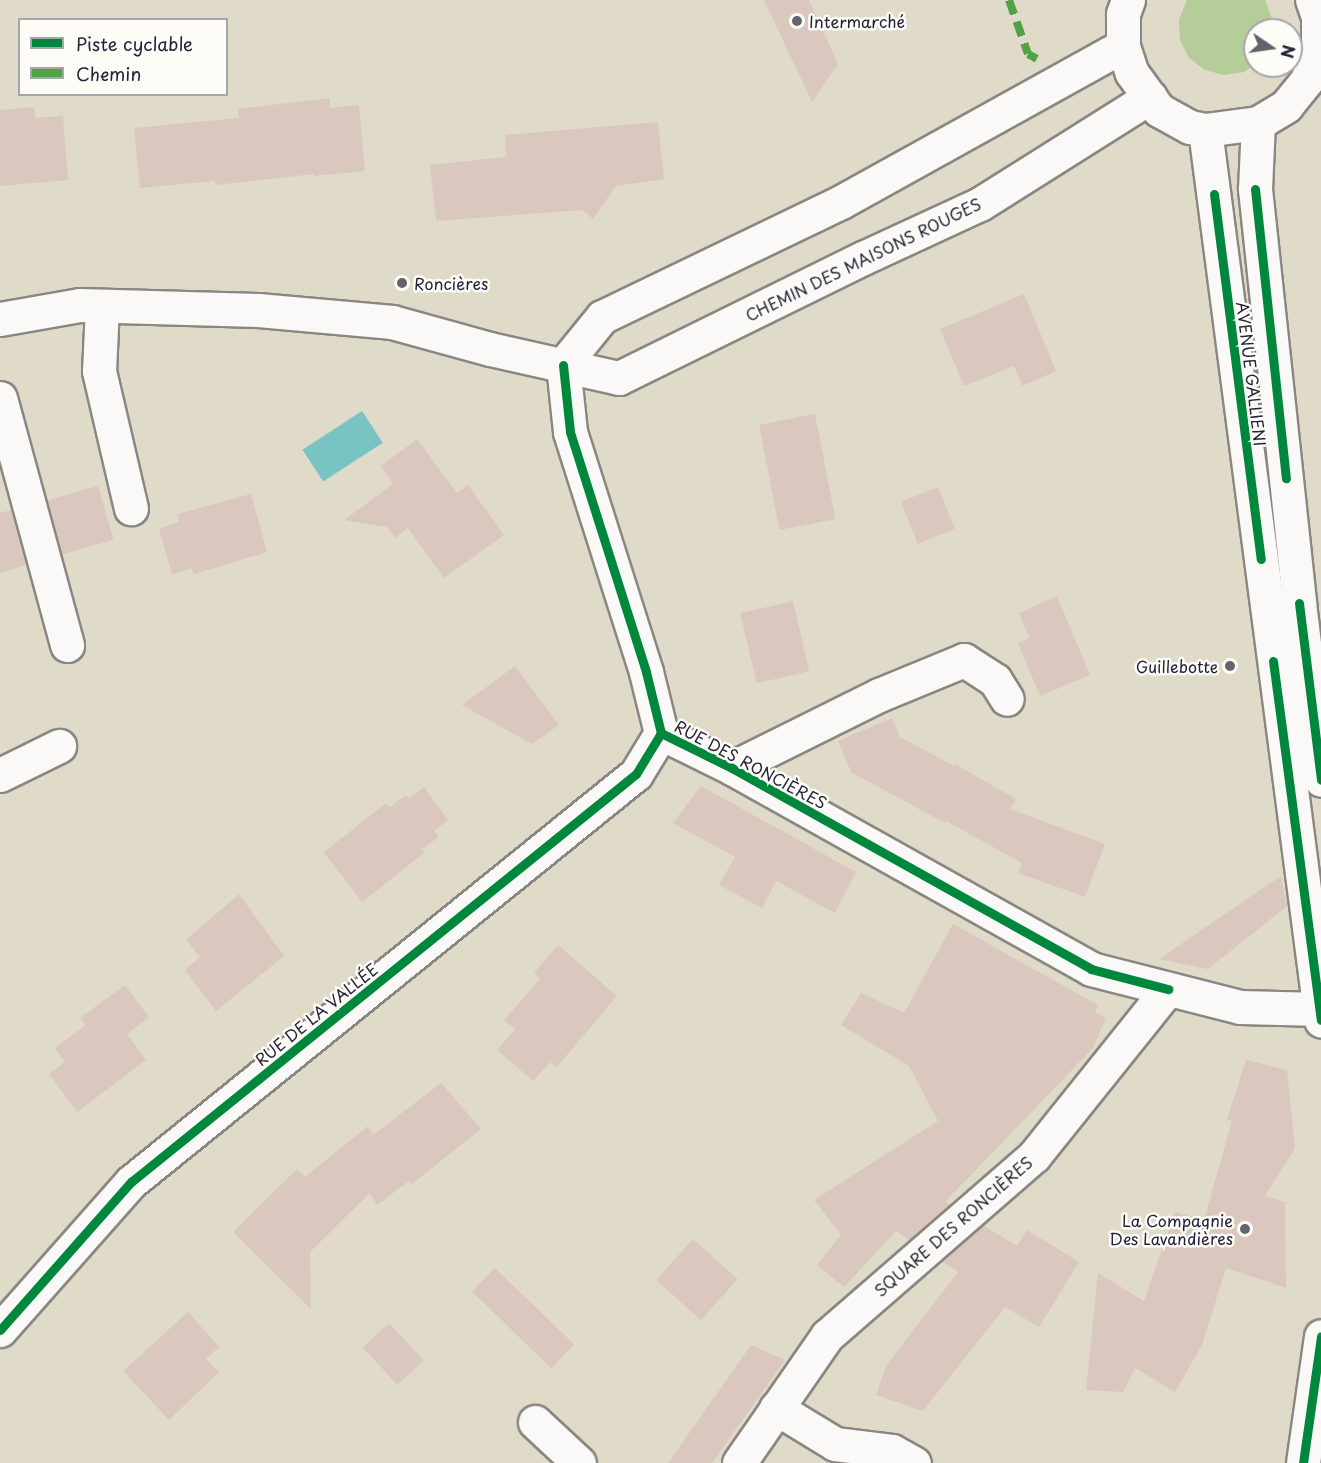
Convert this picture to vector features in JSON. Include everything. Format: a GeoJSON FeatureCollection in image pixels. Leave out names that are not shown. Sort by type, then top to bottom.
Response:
{"type":"FeatureCollection","features":[{"type":"Feature","properties":{"kind":"street"},"geometry":{"type":"LineString","coordinates":[[1128,0],[1123,14],[1123,46],[1132,74],[1159,110],[1191,127],[1205,130],[1258,123],[1286,106],[1306,80],[1317,50],[1318,17],[1312,0]]}},
{"type":"Feature","properties":{"kind":"street"},"geometry":{"type":"LineString","coordinates":[[563,365],[602,317],[822,212],[1123,46]]}},
{"type":"Feature","properties":{"kind":"street","name":"CHEMIN DES MAISONS ROUGES"},"geometry":{"type":"LineString","coordinates":[[0,319],[80,305],[258,310],[392,322],[490,349],[620,378],[862,258],[980,204],[1150,97]]}},
{"type":"Feature","properties":{"kind":"street","name":"AVENUE GALLIENI"},"geometry":{"type":"LineString","coordinates":[[1258,123],[1255,189],[1298,593],[1321,780]]}},
{"type":"Feature","properties":{"kind":"street","name":"AVENUE GALLIENI"},"geometry":{"type":"LineString","coordinates":[[1205,130],[1321,1013]]}},
{"type":"Feature","properties":{"kind":"street"},"geometry":{"type":"LineString","coordinates":[[102,306],[99,371],[131,508]]}},
{"type":"Feature","properties":{"kind":"street","name":"RUE DES RONCIÈRES"},"geometry":{"type":"LineString","coordinates":[[563,365],[570,432],[645,672],[661,733],[732,768],[1091,969],[1240,1007],[1321,1013]]}},
{"type":"Feature","properties":{"kind":"street"},"geometry":{"type":"LineString","coordinates":[[0,398],[67,645]]}},
{"type":"Feature","properties":{"kind":"street"},"geometry":{"type":"LineString","coordinates":[[732,768],[879,694],[964,660],[995,681],[1007,699]]}},
{"type":"Feature","properties":{"kind":"street","name":"RUE DE LA VALLÉE"},"geometry":{"type":"LineString","coordinates":[[0,1330],[131,1182],[636,774],[661,733]]}},
{"type":"Feature","properties":{"kind":"street"},"geometry":{"type":"LineString","coordinates":[[0,776],[59,746]]}},
{"type":"Feature","properties":{"kind":"street","name":"SQUARE DES RONCIÈRES"},"geometry":{"type":"LineString","coordinates":[[739,1463],[827,1336],[1034,1156],[1167,989]]}},
{"type":"Feature","properties":{"kind":"street"},"geometry":{"type":"LineString","coordinates":[[1303,1463],[1321,1336]]}},
{"type":"Feature","properties":{"kind":"street"},"geometry":{"type":"LineString","coordinates":[[776,1408],[835,1444],[892,1451],[914,1463]]}},
{"type":"Feature","properties":{"kind":"street"},"geometry":{"type":"LineString","coordinates":[[535,1422],[579,1463]]}},
{"type":"Feature","properties":{"kind":"green space"},"geometry":{"type":"Polygon","coordinates":[[[1187,0],[1265,0],[1272,18],[1243,18],[1243,72],[1224,75],[1205,70],[1189,58],[1180,40],[1179,20],[1187,0]]]}},
{"type":"Feature","properties":{"kind":"water"},"geometry":{"type":"Polygon","coordinates":[[[362,411],[383,443],[323,482],[302,450],[362,411]]]}},
{"type":"Feature","properties":{"kind":"building"},"geometry":{"type":"Polygon","coordinates":[[[764,0],[809,0],[838,64],[812,102],[764,0]]]}},
{"type":"Feature","properties":{"kind":"building"},"geometry":{"type":"Polygon","coordinates":[[[330,98],[330,108],[359,105],[365,171],[215,185],[215,181],[140,188],[134,128],[239,118],[238,109],[330,98]]]}},
{"type":"Feature","properties":{"kind":"building"},"geometry":{"type":"Polygon","coordinates":[[[35,107],[35,118],[63,116],[68,180],[0,186],[0,110],[35,107]]]}},
{"type":"Feature","properties":{"kind":"building"},"geometry":{"type":"Polygon","coordinates":[[[658,122],[664,179],[616,186],[593,219],[582,210],[436,221],[430,165],[506,157],[505,135],[658,122]]]}},
{"type":"Feature","properties":{"kind":"building"},"geometry":{"type":"Polygon","coordinates":[[[1024,294],[1056,371],[1022,386],[1014,366],[964,386],[940,329],[1024,294]]]}},
{"type":"Feature","properties":{"kind":"building"},"geometry":{"type":"Polygon","coordinates":[[[815,414],[835,519],[779,530],[759,425],[815,414]]]}},
{"type":"Feature","properties":{"kind":"building"},"geometry":{"type":"Polygon","coordinates":[[[417,439],[457,493],[468,485],[504,535],[444,578],[408,528],[395,538],[387,527],[344,520],[393,484],[381,466],[417,439]]]}},
{"type":"Feature","properties":{"kind":"building"},"geometry":{"type":"Polygon","coordinates":[[[98,486],[113,540],[62,554],[47,501],[98,486]]]}},
{"type":"Feature","properties":{"kind":"building"},"geometry":{"type":"Polygon","coordinates":[[[938,487],[955,529],[918,544],[901,502],[938,487]]]}},
{"type":"Feature","properties":{"kind":"building"},"geometry":{"type":"Polygon","coordinates":[[[251,494],[267,552],[194,574],[192,568],[172,574],[159,529],[179,522],[178,514],[251,494]]]}},
{"type":"Feature","properties":{"kind":"building"},"geometry":{"type":"Polygon","coordinates":[[[11,510],[26,565],[0,573],[0,513],[11,510]]]}},
{"type":"Feature","properties":{"kind":"building"},"geometry":{"type":"Polygon","coordinates":[[[1057,596],[1090,675],[1040,696],[1018,643],[1029,638],[1019,613],[1057,596]]]}},
{"type":"Feature","properties":{"kind":"building"},"geometry":{"type":"Polygon","coordinates":[[[793,601],[809,671],[757,683],[740,613],[793,601]]]}},
{"type":"Feature","properties":{"kind":"building"},"geometry":{"type":"Polygon","coordinates":[[[515,666],[559,725],[532,744],[462,705],[515,666]]]}},
{"type":"Feature","properties":{"kind":"building"},"geometry":{"type":"Polygon","coordinates":[[[892,718],[900,737],[954,766],[955,764],[1016,799],[1010,809],[1105,844],[1085,897],[1018,873],[1022,863],[851,772],[838,741],[892,718]]]}},
{"type":"Feature","properties":{"kind":"building"},"geometry":{"type":"Polygon","coordinates":[[[701,786],[856,872],[835,913],[776,881],[762,908],[719,885],[735,857],[673,823],[701,786]]]}},
{"type":"Feature","properties":{"kind":"building"},"geometry":{"type":"Polygon","coordinates":[[[424,787],[448,820],[434,831],[439,837],[422,849],[424,853],[362,902],[324,852],[386,803],[390,807],[406,795],[409,798],[424,787]]]}},
{"type":"Feature","properties":{"kind":"building"},"geometry":{"type":"Polygon","coordinates":[[[1281,876],[1287,906],[1208,969],[1159,959],[1281,876]]]}},
{"type":"Feature","properties":{"kind":"building"},"geometry":{"type":"Polygon","coordinates":[[[239,894],[284,956],[216,1011],[185,970],[200,957],[186,940],[239,894]]]}},
{"type":"Feature","properties":{"kind":"building"},"geometry":{"type":"Polygon","coordinates":[[[953,924],[1098,1005],[1095,1012],[1106,1018],[1093,1048],[945,1202],[950,1204],[909,1240],[896,1231],[844,1287],[817,1265],[841,1235],[814,1200],[938,1121],[909,1066],[841,1025],[861,993],[904,1013],[953,924]]]}},
{"type":"Feature","properties":{"kind":"building"},"geometry":{"type":"Polygon","coordinates":[[[558,945],[617,996],[556,1068],[550,1062],[533,1081],[497,1050],[515,1029],[504,1020],[540,979],[534,973],[558,945]]]}},
{"type":"Feature","properties":{"kind":"building"},"geometry":{"type":"Polygon","coordinates":[[[125,985],[149,1017],[127,1034],[146,1060],[77,1112],[49,1074],[65,1062],[55,1048],[86,1025],[80,1018],[125,985]]]}},
{"type":"Feature","properties":{"kind":"building"},"geometry":{"type":"Polygon","coordinates":[[[1246,1060],[1287,1070],[1295,1148],[1265,1196],[1285,1202],[1286,1288],[1226,1268],[1202,1345],[1175,1392],[1135,1368],[1123,1392],[1086,1390],[1098,1273],[1144,1301],[1175,1212],[1204,1220],[1232,1121],[1227,1119],[1246,1060]]]}},
{"type":"Feature","properties":{"kind":"building"},"geometry":{"type":"Polygon","coordinates":[[[441,1083],[481,1129],[412,1184],[409,1181],[377,1205],[370,1193],[310,1252],[311,1309],[233,1232],[297,1169],[305,1177],[368,1126],[373,1135],[441,1083]]]}},
{"type":"Feature","properties":{"kind":"building"},"geometry":{"type":"Polygon","coordinates":[[[983,1225],[1017,1246],[1027,1230],[1079,1262],[1039,1327],[1005,1307],[923,1411],[876,1395],[886,1366],[958,1272],[942,1261],[983,1225]]]}},
{"type":"Feature","properties":{"kind":"building"},"geometry":{"type":"Polygon","coordinates":[[[693,1239],[738,1279],[701,1320],[656,1280],[693,1239]]]}},
{"type":"Feature","properties":{"kind":"building"},"geometry":{"type":"Polygon","coordinates":[[[495,1268],[574,1344],[551,1368],[472,1292],[495,1268]]]}},
{"type":"Feature","properties":{"kind":"building"},"geometry":{"type":"Polygon","coordinates":[[[188,1312],[219,1347],[206,1359],[219,1372],[169,1420],[123,1371],[188,1312]]]}},
{"type":"Feature","properties":{"kind":"building"},"geometry":{"type":"Polygon","coordinates":[[[389,1323],[424,1360],[397,1385],[363,1348],[389,1323]]]}},
{"type":"Feature","properties":{"kind":"building"},"geometry":{"type":"Polygon","coordinates":[[[751,1345],[785,1360],[712,1463],[668,1463],[751,1345]]]}},
{"type":"Feature","properties":{"kind":"marked path"},"geometry":{"type":"LineString","coordinates":[[1009,0],[1028,54],[1037,59]]}},
{"type":"Feature","properties":{"kind":"cycle path"},"geometry":{"type":"LineString","coordinates":[[1255,189],[1286,478]]}},
{"type":"Feature","properties":{"kind":"cycle path"},"geometry":{"type":"LineString","coordinates":[[1214,194],[1261,559]]}},
{"type":"Feature","properties":{"kind":"cycle path"},"geometry":{"type":"LineString","coordinates":[[563,365],[570,432],[646,672],[661,733],[732,768],[1091,969],[1168,989]]}},
{"type":"Feature","properties":{"kind":"cycle path"},"geometry":{"type":"LineString","coordinates":[[1299,603],[1321,780]]}},
{"type":"Feature","properties":{"kind":"cycle path"},"geometry":{"type":"LineString","coordinates":[[1273,661],[1321,1020]]}},
{"type":"Feature","properties":{"kind":"cycle path"},"geometry":{"type":"LineString","coordinates":[[0,1330],[131,1182],[636,774],[661,733]]}},
{"type":"Feature","properties":{"kind":"cycle path"},"geometry":{"type":"LineString","coordinates":[[1303,1463],[1321,1336]]}},
{"type":"Feature","properties":{"kind":"place","name":"Intermarché"},"geometry":{"type":"Point","coordinates":[797,21]}},
{"type":"Feature","properties":{"kind":"place","name":"Roncières"},"geometry":{"type":"Point","coordinates":[402,283]}},
{"type":"Feature","properties":{"kind":"place","name":"Guillebotte"},"geometry":{"type":"Point","coordinates":[1230,666]}},
{"type":"Feature","properties":{"kind":"place","name":"La Compagnie Des Lavandières"},"geometry":{"type":"Point","coordinates":[1245,1229]}}]}
